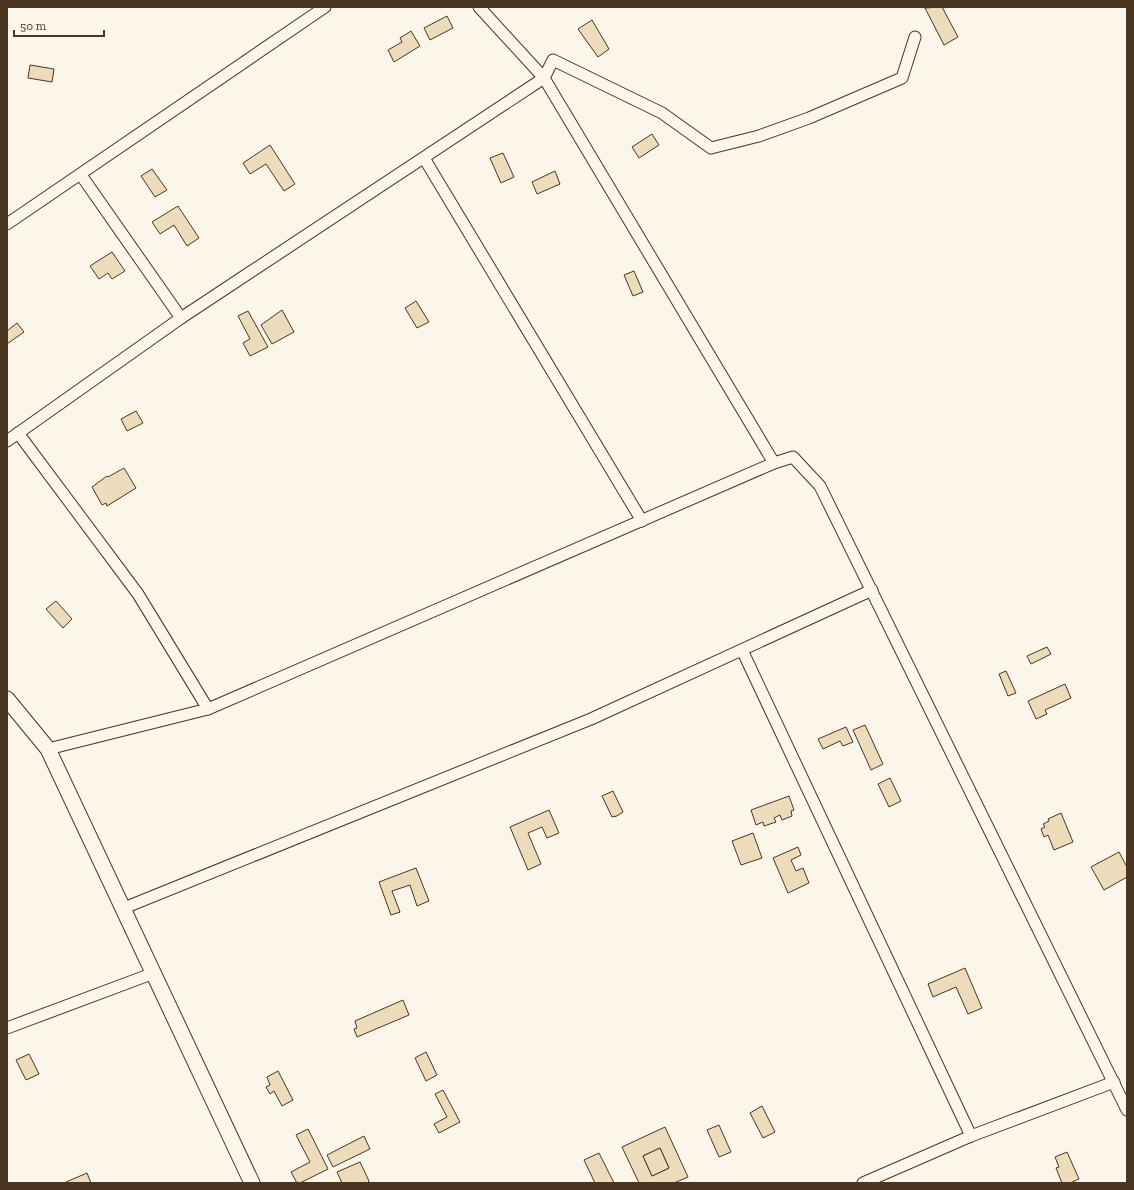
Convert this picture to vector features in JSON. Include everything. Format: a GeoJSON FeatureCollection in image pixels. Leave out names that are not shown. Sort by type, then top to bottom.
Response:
{"type":"FeatureCollection","features":[{"type":"Feature","properties":{"kind":"street"},"geometry":{"type":"LineString","coordinates":[[7,224],[81,175],[325,7]]}},
{"type":"Feature","properties":{"kind":"street"},"geometry":{"type":"LineString","coordinates":[[479,7],[544,78],[774,463]]}},
{"type":"Feature","properties":{"kind":"street"},"geometry":{"type":"LineString","coordinates":[[7,441],[181,318],[544,78],[553,60],[662,113],[711,148],[759,136],[809,118],[902,78],[915,36]]}},
{"type":"Feature","properties":{"kind":"street"},"geometry":{"type":"LineString","coordinates":[[424,158],[642,521]]}},
{"type":"Feature","properties":{"kind":"street"},"geometry":{"type":"LineString","coordinates":[[81,175],[181,318]]}},
{"type":"Feature","properties":{"kind":"street"},"geometry":{"type":"LineString","coordinates":[[18,433],[138,594],[208,709]]}},
{"type":"Feature","properties":{"kind":"street"},"geometry":{"type":"LineString","coordinates":[[48,749],[208,709],[774,463],[793,458],[820,486],[1127,1110]]}},
{"type":"Feature","properties":{"kind":"street"},"geometry":{"type":"LineString","coordinates":[[124,908],[591,719],[872,590]]}},
{"type":"Feature","properties":{"kind":"street"},"geometry":{"type":"LineString","coordinates":[[742,650],[971,1136]]}},
{"type":"Feature","properties":{"kind":"street"},"geometry":{"type":"LineString","coordinates":[[7,699],[48,749],[252,1183]]}},
{"type":"Feature","properties":{"kind":"street"},"geometry":{"type":"LineString","coordinates":[[7,1028],[154,973]]}},
{"type":"Feature","properties":{"kind":"street"},"geometry":{"type":"LineString","coordinates":[[863,1183],[971,1136],[1114,1082]]}},
{"type":"Feature","properties":{"kind":"building"},"geometry":{"type":"Polygon","coordinates":[[[942,7],[958,37],[944,45],[925,8],[942,7]]]}},
{"type":"Feature","properties":{"kind":"building"},"geometry":{"type":"Polygon","coordinates":[[[447,16],[453,28],[430,40],[424,28],[447,16]]]}},
{"type":"Feature","properties":{"kind":"building"},"geometry":{"type":"Polygon","coordinates":[[[592,20],[609,49],[598,57],[578,29],[592,20]]]}},
{"type":"Feature","properties":{"kind":"building"},"geometry":{"type":"Polygon","coordinates":[[[411,31],[420,46],[394,62],[388,50],[402,42],[400,38],[411,31]]]}},
{"type":"Feature","properties":{"kind":"building"},"geometry":{"type":"Polygon","coordinates":[[[30,65],[54,69],[52,82],[28,78],[30,65]]]}},
{"type":"Feature","properties":{"kind":"building"},"geometry":{"type":"Polygon","coordinates":[[[652,134],[659,145],[639,158],[632,147],[652,134]]]}},
{"type":"Feature","properties":{"kind":"building"},"geometry":{"type":"Polygon","coordinates":[[[270,145],[295,184],[284,191],[266,164],[250,174],[243,163],[270,145]]]}},
{"type":"Feature","properties":{"kind":"building"},"geometry":{"type":"Polygon","coordinates":[[[503,153],[514,177],[501,183],[490,158],[503,153]]]}},
{"type":"Feature","properties":{"kind":"building"},"geometry":{"type":"Polygon","coordinates":[[[152,169],[167,190],[155,197],[141,176],[152,169]]]}},
{"type":"Feature","properties":{"kind":"building"},"geometry":{"type":"Polygon","coordinates":[[[555,171],[560,184],[537,194],[532,182],[555,171]]]}},
{"type":"Feature","properties":{"kind":"building"},"geometry":{"type":"Polygon","coordinates":[[[178,206],[199,238],[187,246],[174,225],[160,234],[152,222],[178,206]]]}},
{"type":"Feature","properties":{"kind":"building"},"geometry":{"type":"Polygon","coordinates":[[[112,252],[125,271],[112,279],[108,273],[99,279],[90,266],[112,252]]]}},
{"type":"Feature","properties":{"kind":"building"},"geometry":{"type":"Polygon","coordinates":[[[634,271],[643,292],[633,296],[624,275],[634,271]]]}},
{"type":"Feature","properties":{"kind":"building"},"geometry":{"type":"Polygon","coordinates":[[[416,301],[429,322],[417,328],[405,308],[416,301]]]}},
{"type":"Feature","properties":{"kind":"building"},"geometry":{"type":"Polygon","coordinates":[[[282,310],[294,332],[272,344],[261,325],[282,310]]]}},
{"type":"Feature","properties":{"kind":"building"},"geometry":{"type":"Polygon","coordinates":[[[248,311],[268,347],[250,356],[243,343],[250,339],[238,316],[248,311]]]}},
{"type":"Feature","properties":{"kind":"building"},"geometry":{"type":"Polygon","coordinates":[[[17,323],[24,332],[7,344],[7,331],[17,323]]]}},
{"type":"Feature","properties":{"kind":"building"},"geometry":{"type":"Polygon","coordinates":[[[136,411],[143,423],[127,431],[121,419],[136,411]]]}},
{"type":"Feature","properties":{"kind":"building"},"geometry":{"type":"Polygon","coordinates":[[[124,468],[136,488],[107,506],[106,503],[102,505],[92,487],[107,476],[108,477],[124,468]]]}},
{"type":"Feature","properties":{"kind":"building"},"geometry":{"type":"Polygon","coordinates":[[[56,601],[72,619],[63,628],[46,609],[56,601]]]}},
{"type":"Feature","properties":{"kind":"building"},"geometry":{"type":"Polygon","coordinates":[[[1047,647],[1051,654],[1031,664],[1027,656],[1047,647]]]}},
{"type":"Feature","properties":{"kind":"building"},"geometry":{"type":"Polygon","coordinates":[[[1006,671],[1016,693],[1008,696],[999,674],[1006,671]]]}},
{"type":"Feature","properties":{"kind":"building"},"geometry":{"type":"Polygon","coordinates":[[[1065,684],[1071,698],[1045,710],[1047,714],[1036,719],[1028,701],[1065,684]]]}},
{"type":"Feature","properties":{"kind":"building"},"geometry":{"type":"Polygon","coordinates":[[[865,725],[883,764],[871,770],[853,730],[865,725]]]}},
{"type":"Feature","properties":{"kind":"building"},"geometry":{"type":"Polygon","coordinates":[[[846,727],[853,742],[843,746],[840,741],[823,749],[818,739],[846,727]]]}},
{"type":"Feature","properties":{"kind":"building"},"geometry":{"type":"Polygon","coordinates":[[[890,778],[901,801],[889,807],[878,784],[890,778]]]}},
{"type":"Feature","properties":{"kind":"building"},"geometry":{"type":"Polygon","coordinates":[[[613,791],[623,812],[615,817],[612,817],[602,796],[613,791]]]}},
{"type":"Feature","properties":{"kind":"building"},"geometry":{"type":"Polygon","coordinates":[[[789,796],[794,810],[791,811],[792,816],[782,820],[780,815],[774,818],[776,822],[764,826],[763,822],[756,825],[751,810],[789,796]]]}},
{"type":"Feature","properties":{"kind":"building"},"geometry":{"type":"Polygon","coordinates":[[[549,810],[559,833],[547,838],[542,827],[528,833],[541,864],[528,870],[510,827],[549,810]]]}},
{"type":"Feature","properties":{"kind":"building"},"geometry":{"type":"Polygon","coordinates":[[[1061,813],[1073,842],[1054,850],[1048,835],[1044,837],[1041,829],[1045,827],[1043,824],[1049,821],[1048,819],[1061,813]]]}},
{"type":"Feature","properties":{"kind":"building"},"geometry":{"type":"Polygon","coordinates":[[[753,833],[762,858],[741,865],[732,841],[753,833]]]}},
{"type":"Feature","properties":{"kind":"building"},"geometry":{"type":"Polygon","coordinates":[[[798,847],[801,855],[791,860],[796,871],[803,868],[809,883],[788,893],[773,858],[798,847]]]}},
{"type":"Feature","properties":{"kind":"building"},"geometry":{"type":"Polygon","coordinates":[[[1119,852],[1127,867],[1127,877],[1104,890],[1091,867],[1119,852]]]}},
{"type":"Feature","properties":{"kind":"building"},"geometry":{"type":"Polygon","coordinates":[[[416,868],[429,901],[417,906],[410,885],[392,891],[400,912],[391,915],[379,882],[416,868]]]}},
{"type":"Feature","properties":{"kind":"building"},"geometry":{"type":"Polygon","coordinates":[[[965,968],[982,1008],[968,1014],[956,987],[933,997],[928,984],[965,968]]]}},
{"type":"Feature","properties":{"kind":"building"},"geometry":{"type":"Polygon","coordinates":[[[403,1000],[409,1015],[357,1037],[354,1029],[357,1028],[355,1021],[403,1000]]]}},
{"type":"Feature","properties":{"kind":"building"},"geometry":{"type":"Polygon","coordinates":[[[426,1052],[437,1075],[426,1081],[415,1058],[426,1052]]]}},
{"type":"Feature","properties":{"kind":"building"},"geometry":{"type":"Polygon","coordinates":[[[29,1054],[39,1074],[26,1080],[16,1060],[29,1054]]]}},
{"type":"Feature","properties":{"kind":"building"},"geometry":{"type":"Polygon","coordinates":[[[278,1071],[293,1100],[282,1106],[274,1091],[270,1094],[266,1087],[270,1085],[267,1077],[278,1071]]]}},
{"type":"Feature","properties":{"kind":"building"},"geometry":{"type":"Polygon","coordinates":[[[443,1090],[460,1122],[439,1133],[434,1124],[447,1117],[435,1094],[443,1090]]]}},
{"type":"Feature","properties":{"kind":"building"},"geometry":{"type":"Polygon","coordinates":[[[762,1106],[775,1132],[763,1138],[750,1113],[762,1106]]]}},
{"type":"Feature","properties":{"kind":"building"},"geometry":{"type":"Polygon","coordinates":[[[719,1125],[731,1152],[719,1157],[707,1130],[719,1125]]]}},
{"type":"Feature","properties":{"kind":"building"},"geometry":{"type":"Polygon","coordinates":[[[665,1127],[688,1177],[674,1183],[639,1183],[622,1147],[665,1127]],[[660,1148],[643,1156],[652,1176],[669,1168],[660,1148]]]}},
{"type":"Feature","properties":{"kind":"building"},"geometry":{"type":"Polygon","coordinates":[[[308,1129],[328,1169],[300,1183],[297,1183],[291,1172],[310,1162],[296,1135],[308,1129]]]}},
{"type":"Feature","properties":{"kind":"building"},"geometry":{"type":"Polygon","coordinates":[[[364,1136],[370,1149],[333,1167],[327,1155],[364,1136]]]}},
{"type":"Feature","properties":{"kind":"building"},"geometry":{"type":"Polygon","coordinates":[[[660,1148],[669,1168],[652,1176],[643,1156],[660,1148]]]}},
{"type":"Feature","properties":{"kind":"building"},"geometry":{"type":"Polygon","coordinates":[[[1067,1152],[1079,1179],[1070,1183],[1062,1183],[1056,1168],[1059,1167],[1055,1157],[1067,1152]]]}},
{"type":"Feature","properties":{"kind":"building"},"geometry":{"type":"Polygon","coordinates":[[[599,1153],[614,1183],[595,1183],[584,1160],[599,1153]]]}},
{"type":"Feature","properties":{"kind":"building"},"geometry":{"type":"Polygon","coordinates":[[[360,1162],[369,1181],[367,1183],[342,1183],[337,1172],[360,1162]]]}},
{"type":"Feature","properties":{"kind":"building"},"geometry":{"type":"Polygon","coordinates":[[[87,1173],[91,1183],[66,1183],[66,1182],[87,1173]]]}}]}
